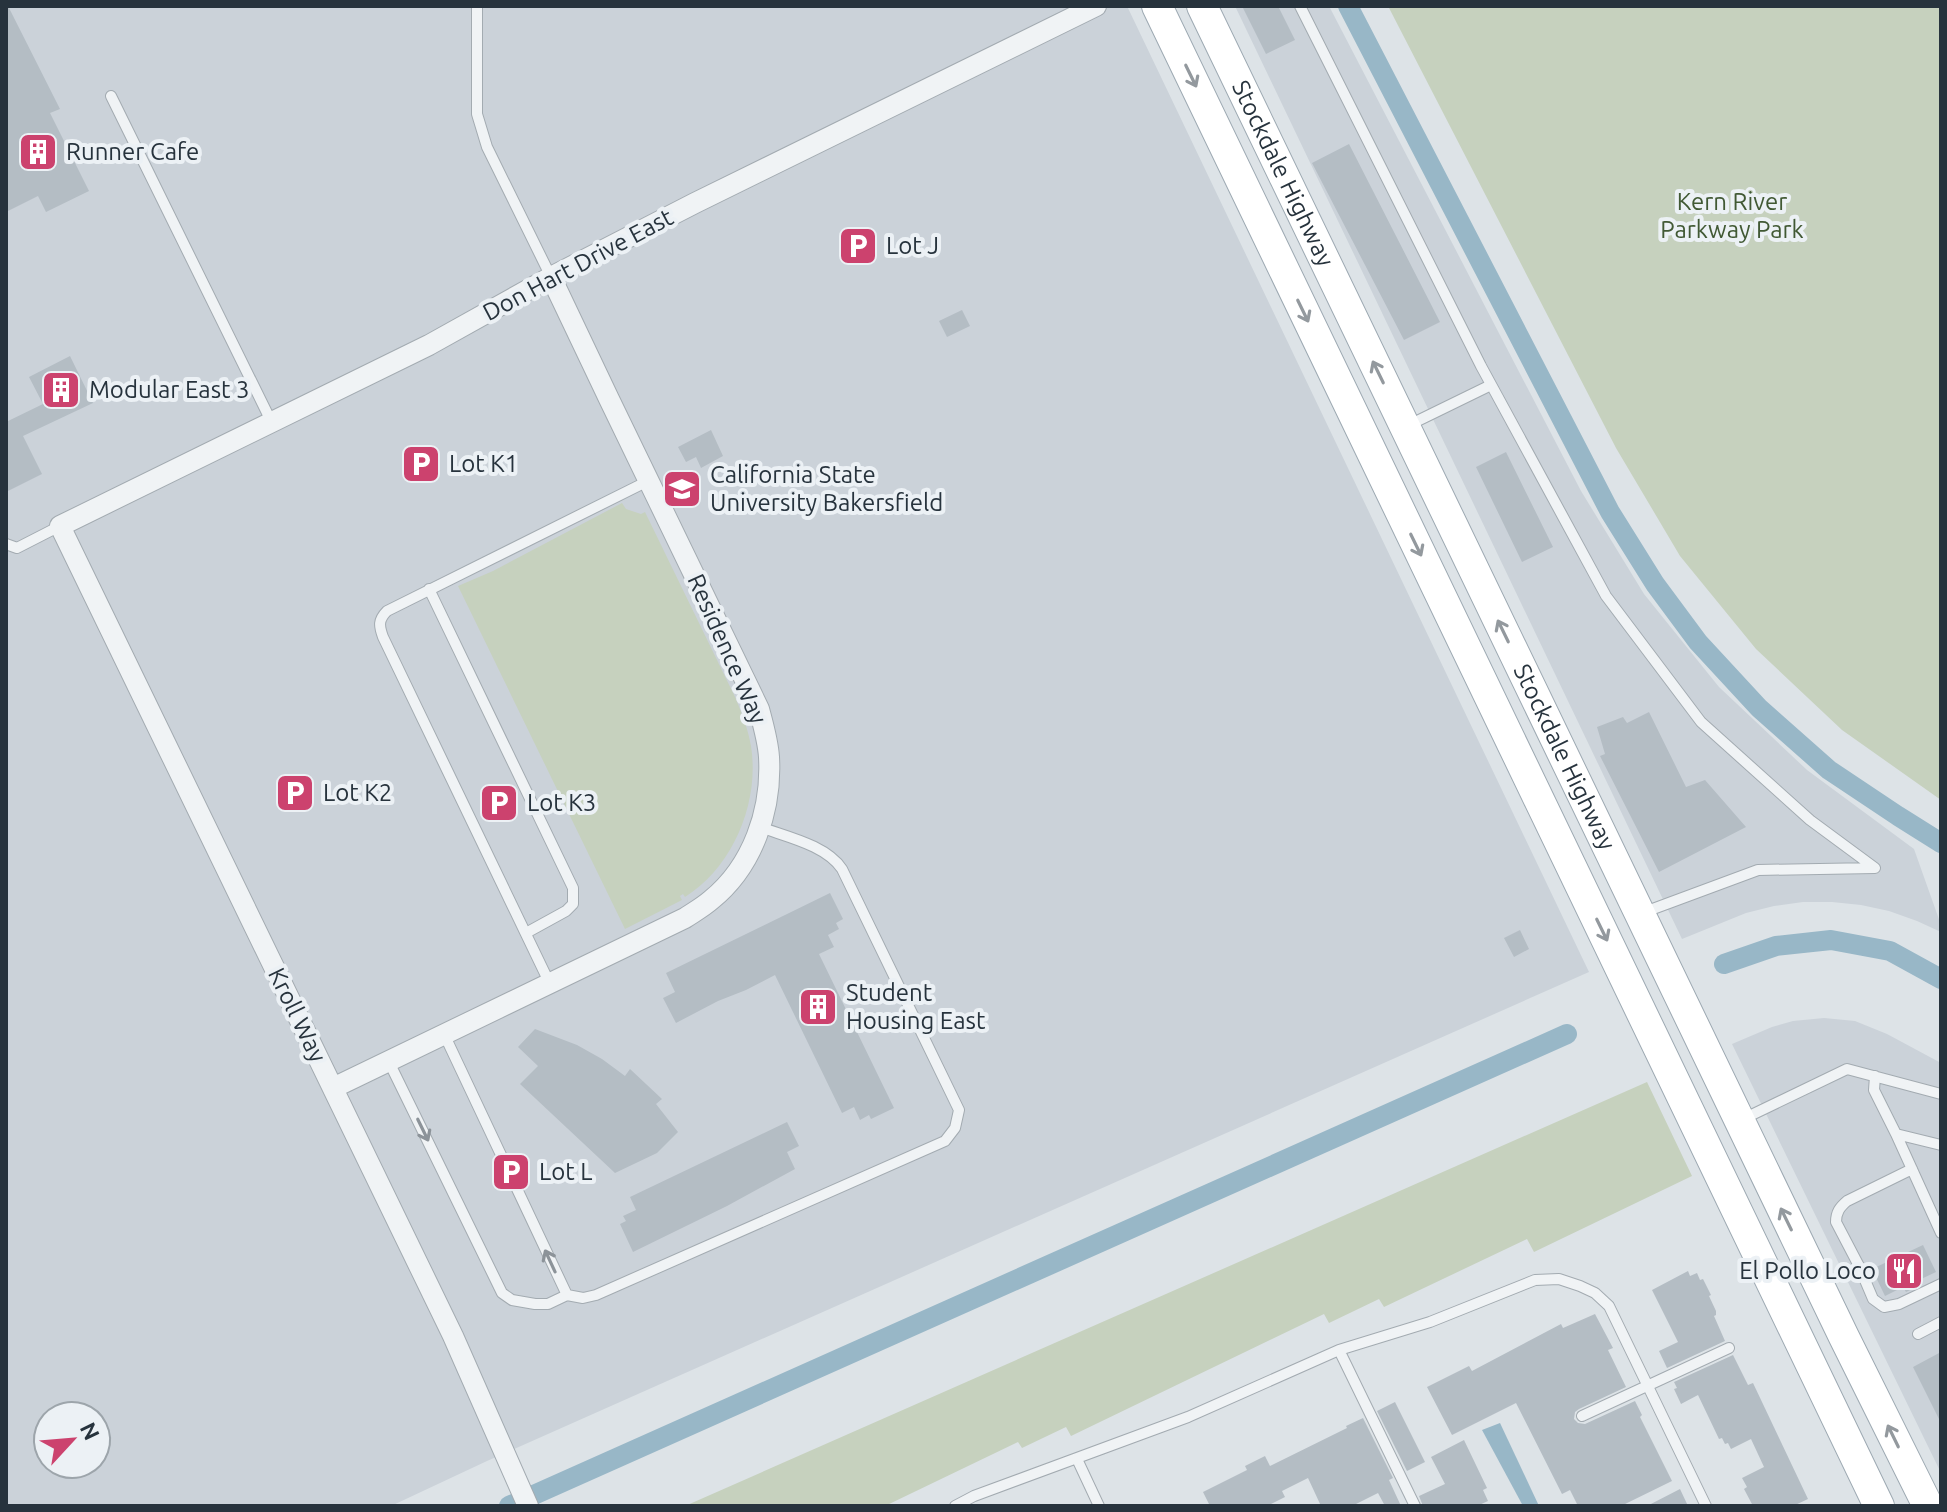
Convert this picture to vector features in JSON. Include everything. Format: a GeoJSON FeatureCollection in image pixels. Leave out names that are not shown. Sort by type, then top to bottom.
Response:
{"type":"FeatureCollection","features":[{"type":"Feature","properties":{"kind":"main road","name":"Stockdale Highway"},"geometry":{"type":"LineString","coordinates":[[1157,6],[1879,1506]]}},
{"type":"Feature","properties":{"kind":"main road","name":"Stockdale Highway"},"geometry":{"type":"LineString","coordinates":[[1202,6],[1928,1506]]}},
{"type":"Feature","properties":{"kind":"main road"},"geometry":{"type":"LineString","coordinates":[[1508,736],[1534,756],[1549,776],[1610,899],[1622,912],[1640,914]]}},
{"type":"Feature","properties":{"kind":"street","name":"Don Hart Drive East"},"geometry":{"type":"LineString","coordinates":[[60,526],[429,345],[551,277],[695,203],[1096,6]]}},
{"type":"Feature","properties":{"kind":"street","name":"Residence Way"},"geometry":{"type":"LineString","coordinates":[[333,1088],[685,918],[712,899],[748,856],[760,827],[768,788],[769,756],[759,709],[551,277]]}},
{"type":"Feature","properties":{"kind":"street","name":"Kroll Way"},"geometry":{"type":"LineString","coordinates":[[60,526],[453,1336],[528,1506]]}},
{"type":"Feature","properties":{"kind":"lane"},"geometry":{"type":"LineString","coordinates":[[477,6],[477,114],[487,147],[551,277]]}},
{"type":"Feature","properties":{"kind":"lane"},"geometry":{"type":"LineString","coordinates":[[1300,6],[1491,385],[1606,596],[1701,722],[1810,820],[1875,868],[1758,870],[1640,914]]}},
{"type":"Feature","properties":{"kind":"lane"},"geometry":{"type":"LineString","coordinates":[[111,96],[272,423]]}},
{"type":"Feature","properties":{"kind":"lane"},"geometry":{"type":"LineString","coordinates":[[1405,427],[1491,385]]}},
{"type":"Feature","properties":{"kind":"lane"},"geometry":{"type":"LineString","coordinates":[[550,984],[379,625],[387,611],[648,481]]}},
{"type":"Feature","properties":{"kind":"lane"},"geometry":{"type":"LineString","coordinates":[[6,544],[17,548],[60,526]]}},
{"type":"Feature","properties":{"kind":"lane"},"geometry":{"type":"LineString","coordinates":[[429,589],[573,888],[573,904],[566,911],[526,933]]}},
{"type":"Feature","properties":{"kind":"lane"},"geometry":{"type":"LineString","coordinates":[[388,1060],[502,1293],[512,1300],[535,1304],[548,1304],[567,1295],[583,1298],[596,1295],[945,1141],[955,1128],[959,1110],[842,869],[824,851],[760,827]]}},
{"type":"Feature","properties":{"kind":"lane"},"geometry":{"type":"LineString","coordinates":[[444,1034],[567,1295]]}},
{"type":"Feature","properties":{"kind":"lane"},"geometry":{"type":"LineString","coordinates":[[1739,1121],[1847,1069],[1941,1094]]}},
{"type":"Feature","properties":{"kind":"lane"},"geometry":{"type":"LineString","coordinates":[[1875,1076],[1874,1090],[1941,1233]]}},
{"type":"Feature","properties":{"kind":"lane"},"geometry":{"type":"LineString","coordinates":[[1896,1134],[1941,1145]]}},
{"type":"Feature","properties":{"kind":"lane"},"geometry":{"type":"LineString","coordinates":[[1912,1169],[1847,1201],[1840,1207],[1836,1222],[1873,1299],[1884,1307],[1899,1304],[1941,1284]]}},
{"type":"Feature","properties":{"kind":"lane"},"geometry":{"type":"LineString","coordinates":[[955,1506],[974,1496],[1188,1417],[1339,1350],[1430,1322],[1535,1280],[1559,1279],[1595,1293],[1609,1306],[1706,1506]]}},
{"type":"Feature","properties":{"kind":"lane"},"geometry":{"type":"LineString","coordinates":[[1918,1334],[1941,1322]]}},
{"type":"Feature","properties":{"kind":"lane"},"geometry":{"type":"LineString","coordinates":[[1582,1416],[1729,1348]]}},
{"type":"Feature","properties":{"kind":"lane"},"geometry":{"type":"LineString","coordinates":[[1339,1350],[1415,1506]]}},
{"type":"Feature","properties":{"kind":"lane"},"geometry":{"type":"LineString","coordinates":[[1077,1459],[1099,1506]]}},
{"type":"Feature","properties":{"kind":"shaded area","name":"California State University Bakersfield"},"geometry":{"type":"Polygon","coordinates":[[[6,6],[1127,6],[1589,972],[391,1506],[6,1506],[6,6]]]}},
{"type":"Feature","properties":{"kind":"shaded area"},"geometry":{"type":"Polygon","coordinates":[[[1235,6],[1329,6],[1581,491],[1644,594],[1719,687],[1807,770],[1914,849],[1941,932],[1889,911],[1861,905],[1803,902],[1746,913],[1682,939],[1235,6]]]}},
{"type":"Feature","properties":{"kind":"shaded area"},"geometry":{"type":"Polygon","coordinates":[[[1824,1018],[1855,1021],[1941,1063],[1941,1473],[1732,1044],[1793,1021],[1824,1018]]]}},
{"type":"Feature","properties":{"kind":"green space","name":"Kern River Parkway Park"},"geometry":{"type":"Polygon","coordinates":[[[1388,6],[1941,6],[1941,800],[1842,730],[1756,649],[1680,556],[1616,448],[1388,6]]]}},
{"type":"Feature","properties":{"kind":"green space"},"geometry":{"type":"Polygon","coordinates":[[[622,503],[626,509],[641,514],[645,512],[736,699],[750,740],[753,767],[747,810],[729,851],[717,869],[685,897],[683,894],[680,896],[682,900],[625,929],[458,586],[493,571],[622,503]]]}},
{"type":"Feature","properties":{"kind":"green space"},"geometry":{"type":"Polygon","coordinates":[[[1647,1082],[1692,1176],[1534,1252],[1527,1239],[1384,1307],[1379,1299],[1329,1323],[1324,1314],[1071,1436],[1066,1427],[1022,1448],[1018,1442],[885,1506],[685,1506],[1647,1082]]]}},
{"type":"Feature","properties":{"kind":"water"},"geometry":{"type":"Polygon","coordinates":[[[1500,1423],[1539,1506],[1523,1506],[1482,1430],[1500,1423]]]}},
{"type":"Feature","properties":{"kind":"building","name":"Runner Cafe"},"geometry":{"type":"Polygon","coordinates":[[[6,6],[60,109],[50,113],[89,191],[46,212],[38,196],[6,212],[6,6]]]}},
{"type":"Feature","properties":{"kind":"building"},"geometry":{"type":"Polygon","coordinates":[[[1242,6],[1278,6],[1295,40],[1266,54],[1242,6]]]}},
{"type":"Feature","properties":{"kind":"building"},"geometry":{"type":"Polygon","coordinates":[[[1349,144],[1440,322],[1404,340],[1312,163],[1349,144]]]}},
{"type":"Feature","properties":{"kind":"building"},"geometry":{"type":"Polygon","coordinates":[[[962,310],[970,326],[947,337],[939,321],[962,310]]]}},
{"type":"Feature","properties":{"kind":"building"},"geometry":{"type":"Polygon","coordinates":[[[70,356],[93,403],[23,436],[42,474],[6,492],[6,422],[43,404],[29,377],[70,356]]]}},
{"type":"Feature","properties":{"kind":"building"},"geometry":{"type":"Polygon","coordinates":[[[711,430],[723,456],[701,468],[696,457],[686,462],[678,447],[711,430]]]}},
{"type":"Feature","properties":{"kind":"building"},"geometry":{"type":"Polygon","coordinates":[[[1506,452],[1553,547],[1522,562],[1476,467],[1506,452]]]}},
{"type":"Feature","properties":{"kind":"building"},"geometry":{"type":"Polygon","coordinates":[[[1649,712],[1686,787],[1705,780],[1746,827],[1659,872],[1600,756],[1605,754],[1597,727],[1623,717],[1627,723],[1649,712]]]}},
{"type":"Feature","properties":{"kind":"building","name":"Student Housing East"},"geometry":{"type":"Polygon","coordinates":[[[830,893],[843,919],[836,923],[839,929],[828,935],[834,947],[819,954],[894,1108],[871,1119],[869,1115],[860,1120],[854,1107],[842,1113],[775,975],[676,1023],[663,998],[675,992],[666,973],[830,893]]]}},
{"type":"Feature","properties":{"kind":"building"},"geometry":{"type":"Polygon","coordinates":[[[1520,930],[1529,949],[1514,957],[1504,938],[1520,930]]]}},
{"type":"Feature","properties":{"kind":"building"},"geometry":{"type":"Polygon","coordinates":[[[535,1029],[577,1045],[625,1076],[630,1069],[662,1099],[656,1104],[678,1132],[657,1153],[615,1173],[520,1084],[538,1066],[518,1047],[535,1029]]]}},
{"type":"Feature","properties":{"kind":"building"},"geometry":{"type":"Polygon","coordinates":[[[787,1122],[799,1146],[787,1152],[795,1169],[633,1252],[620,1224],[626,1221],[623,1216],[636,1210],[630,1197],[787,1122]]]}},
{"type":"Feature","properties":{"kind":"building","name":"El Pollo Loco"},"geometry":{"type":"Polygon","coordinates":[[[1923,1245],[1936,1272],[1919,1280],[1921,1285],[1906,1292],[1903,1287],[1885,1296],[1872,1269],[1923,1245]]]}},
{"type":"Feature","properties":{"kind":"building"},"geometry":{"type":"Polygon","coordinates":[[[1688,1271],[1690,1276],[1697,1273],[1700,1280],[1703,1279],[1725,1341],[1667,1368],[1659,1351],[1678,1342],[1652,1290],[1688,1271]]]}},
{"type":"Feature","properties":{"kind":"building"},"geometry":{"type":"Polygon","coordinates":[[[1595,1314],[1613,1348],[1608,1350],[1626,1387],[1579,1409],[1574,1419],[1585,1424],[1635,1401],[1672,1481],[1621,1506],[1578,1506],[1570,1490],[1562,1494],[1516,1403],[1452,1435],[1427,1387],[1469,1366],[1472,1371],[1561,1324],[1563,1328],[1595,1314]]]}},
{"type":"Feature","properties":{"kind":"building"},"geometry":{"type":"Polygon","coordinates":[[[1941,1352],[1941,1423],[1913,1367],[1941,1352]]]}},
{"type":"Feature","properties":{"kind":"building"},"geometry":{"type":"Polygon","coordinates":[[[1733,1355],[1748,1385],[1753,1383],[1808,1499],[1793,1506],[1753,1506],[1742,1478],[1764,1467],[1751,1439],[1731,1449],[1722,1438],[1719,1439],[1698,1395],[1681,1404],[1674,1389],[1677,1388],[1674,1382],[1733,1355]]]}},
{"type":"Feature","properties":{"kind":"building"},"geometry":{"type":"Polygon","coordinates":[[[1395,1402],[1425,1462],[1407,1471],[1377,1411],[1395,1402]]]}},
{"type":"Feature","properties":{"kind":"building"},"geometry":{"type":"Polygon","coordinates":[[[1363,1418],[1393,1478],[1389,1480],[1401,1506],[1385,1506],[1378,1493],[1352,1506],[1321,1506],[1308,1478],[1282,1491],[1285,1497],[1267,1506],[1210,1506],[1203,1492],[1247,1470],[1245,1466],[1265,1456],[1270,1466],[1363,1418]]]}},
{"type":"Feature","properties":{"kind":"building"},"geometry":{"type":"Polygon","coordinates":[[[1464,1440],[1487,1488],[1483,1490],[1488,1501],[1477,1506],[1423,1506],[1419,1496],[1445,1484],[1431,1457],[1464,1440]]]}},
{"type":"Feature","properties":{"kind":"building"},"geometry":{"type":"Polygon","coordinates":[[[1680,1489],[1688,1506],[1647,1506],[1680,1489]]]}},
{"type":"Feature","properties":{"kind":"waterway"},"geometry":{"type":"LineString","coordinates":[[1348,6],[1610,512],[1655,584],[1698,642],[1759,708],[1829,770],[1941,843]]}},
{"type":"Feature","properties":{"kind":"waterway"},"geometry":{"type":"LineString","coordinates":[[1724,964],[1776,946],[1831,940],[1890,951],[1941,979]]}},
{"type":"Feature","properties":{"kind":"waterway"},"geometry":{"type":"LineString","coordinates":[[509,1506],[1567,1034]]}},
{"type":"Feature","properties":{"kind":"place","name":"Runner Cafe"},"geometry":{"type":"Point","coordinates":[38,152]}},
{"type":"Feature","properties":{"kind":"place","name":"Lot J"},"geometry":{"type":"Point","coordinates":[858,246]}},
{"type":"Feature","properties":{"kind":"place","name":"Modular East 3"},"geometry":{"type":"Point","coordinates":[61,390]}},
{"type":"Feature","properties":{"kind":"place","name":"Lot K1"},"geometry":{"type":"Point","coordinates":[421,464]}},
{"type":"Feature","properties":{"kind":"place","name":"California State University Bakersfield"},"geometry":{"type":"Point","coordinates":[682,489]}},
{"type":"Feature","properties":{"kind":"place","name":"Lot K2"},"geometry":{"type":"Point","coordinates":[295,793]}},
{"type":"Feature","properties":{"kind":"place","name":"Lot K3"},"geometry":{"type":"Point","coordinates":[499,803]}},
{"type":"Feature","properties":{"kind":"place","name":"Student Housing East"},"geometry":{"type":"Point","coordinates":[818,1007]}},
{"type":"Feature","properties":{"kind":"place","name":"Lot L"},"geometry":{"type":"Point","coordinates":[511,1172]}},
{"type":"Feature","properties":{"kind":"place","name":"El Pollo Loco"},"geometry":{"type":"Point","coordinates":[1904,1271]}}]}
